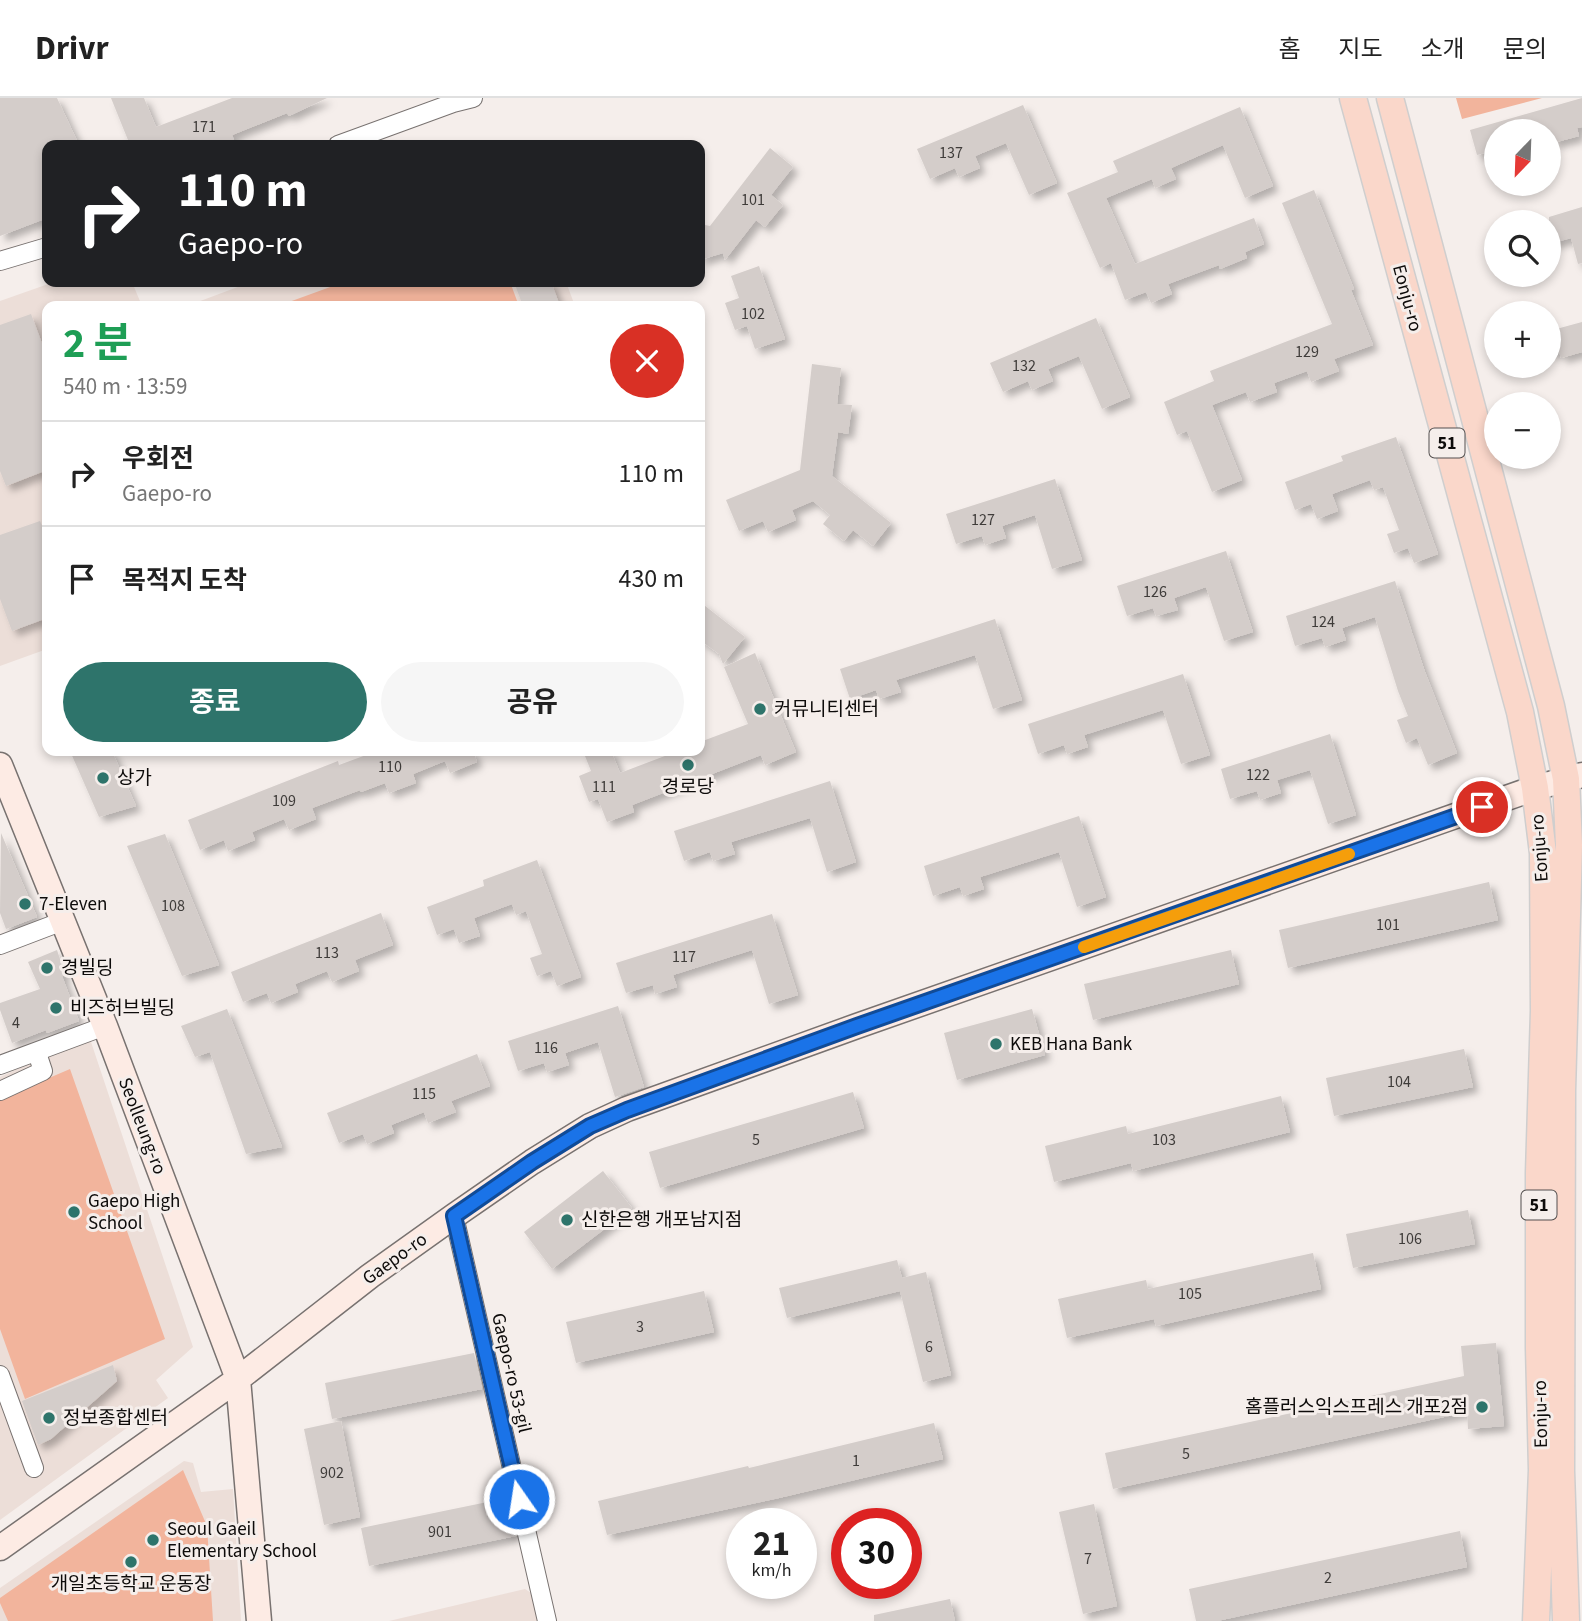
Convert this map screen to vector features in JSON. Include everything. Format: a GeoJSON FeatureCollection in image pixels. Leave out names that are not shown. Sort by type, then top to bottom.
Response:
{"type":"FeatureCollection","features":[{"type":"Feature","properties":{"kind":"main road","name":"Eonju-ro"},"geometry":{"type":"LineString","coordinates":[[1353,98],[1520,712],[1535,788],[1543,853],[1544,998],[1539,1173],[1542,1470],[1536,1621]]}},
{"type":"Feature","properties":{"kind":"main road","name":"Eonju-ro"},"geometry":{"type":"LineString","coordinates":[[1390,98],[1551,706],[1574,777],[1569,845],[1562,1091],[1561,1471],[1566,1621]]}},
{"type":"Feature","properties":{"kind":"street"},"geometry":{"type":"LineString","coordinates":[[352,140],[473,98]]}},
{"type":"Feature","properties":{"kind":"street"},"geometry":{"type":"LineString","coordinates":[[0,261],[42,248]]}},
{"type":"Feature","properties":{"kind":"street","name":"Seolleung-ro"},"geometry":{"type":"LineString","coordinates":[[0,765],[105,1026],[238,1379],[259,1621]]}},
{"type":"Feature","properties":{"kind":"street","name":"Gaepo-ro"},"geometry":{"type":"LineString","coordinates":[[0,1548],[238,1379],[370,1276],[532,1162],[590,1126],[857,1026],[1535,788],[1574,777]]}},
{"type":"Feature","properties":{"kind":"street"},"geometry":{"type":"LineString","coordinates":[[0,945],[63,920]]}},
{"type":"Feature","properties":{"kind":"street"},"geometry":{"type":"LineString","coordinates":[[0,1065],[105,1026]]}},
{"type":"Feature","properties":{"kind":"street"},"geometry":{"type":"LineString","coordinates":[[0,1091],[43,1071],[39,1059]]}},
{"type":"Feature","properties":{"kind":"street","name":"Gaepo-ro 53-gil"},"geometry":{"type":"LineString","coordinates":[[454,1216],[547,1621]]}},
{"type":"Feature","properties":{"kind":"street"},"geometry":{"type":"LineString","coordinates":[[0,1375],[34,1468]]}},
{"type":"Feature","properties":{"kind":"shaded area"},"geometry":{"type":"Polygon","coordinates":[[[1456,98],[1542,98],[1462,119],[1456,98]]]}},
{"type":"Feature","properties":{"kind":"shaded area"},"geometry":{"type":"Polygon","coordinates":[[[42,286],[134,287],[140,301],[42,301],[42,651],[0,666],[0,301],[42,286]]]}},
{"type":"Feature","properties":{"kind":"shaded area"},"geometry":{"type":"Polygon","coordinates":[[[238,287],[568,287],[573,301],[200,301],[238,287]]]}},
{"type":"Feature","properties":{"kind":"shaded area"},"geometry":{"type":"Polygon","coordinates":[[[330,287],[512,287],[517,301],[292,301],[330,287]]]}},
{"type":"Feature","properties":{"kind":"shaded area","name":"Gaepo High School"},"geometry":{"type":"Polygon","coordinates":[[[89,1036],[193,1347],[156,1380],[168,1398],[0,1520],[0,1077],[89,1036]]]}},
{"type":"Feature","properties":{"kind":"shaded area"},"geometry":{"type":"Polygon","coordinates":[[[70,1069],[165,1339],[25,1399],[0,1329],[0,1099],[70,1069]]]}},
{"type":"Feature","properties":{"kind":"shaded area","name":"개일초등학교 운동장"},"geometry":{"type":"Polygon","coordinates":[[[184,1461],[193,1463],[201,1492],[233,1489],[241,1621],[0,1621],[0,1588],[184,1461]]]}},
{"type":"Feature","properties":{"kind":"shaded area","name":"개일초등학교 운동장"},"geometry":{"type":"Polygon","coordinates":[[[183,1470],[207,1526],[213,1621],[8,1621],[0,1598],[183,1470]]]}},
{"type":"Feature","properties":{"kind":"shaded area"},"geometry":{"type":"Polygon","coordinates":[[[525,1589],[536,1596],[541,1621],[389,1621],[525,1589]]]}},
{"type":"Feature","properties":{"kind":"building"},"geometry":{"type":"Polygon","coordinates":[[[0,98],[57,98],[77,140],[42,140],[42,220],[0,236],[0,98]]]}},
{"type":"Feature","properties":{"kind":"building"},"geometry":{"type":"Polygon","coordinates":[[[111,98],[144,98],[156,127],[232,98],[327,98],[289,116],[287,113],[232,135],[234,140],[128,140],[111,98]]]}},
{"type":"Feature","properties":{"kind":"building"},"geometry":{"type":"Polygon","coordinates":[[[1582,98],[1582,127],[1577,128],[1579,136],[1561,141],[1561,119],[1508,119],[1582,98]]]}},
{"type":"Feature","properties":{"kind":"building"},"geometry":{"type":"Polygon","coordinates":[[[1023,105],[1057,183],[1029,195],[1006,143],[975,156],[980,168],[959,177],[955,168],[930,179],[917,149],[1023,105]]]}},
{"type":"Feature","properties":{"kind":"building"},"geometry":{"type":"Polygon","coordinates":[[[1240,107],[1273,186],[1245,198],[1223,145],[1171,168],[1176,179],[1155,188],[1152,179],[1106,198],[1135,264],[1254,218],[1264,244],[1245,252],[1247,258],[1220,269],[1219,265],[1168,284],[1172,294],[1151,303],[1146,292],[1125,300],[1111,263],[1100,268],[1067,193],[1118,172],[1113,161],[1240,107]]]}},
{"type":"Feature","properties":{"kind":"building"},"geometry":{"type":"Polygon","coordinates":[[[1484,126],[1484,153],[1477,155],[1470,130],[1484,126]]]}},
{"type":"Feature","properties":{"kind":"building"},"geometry":{"type":"Polygon","coordinates":[[[770,148],[793,167],[771,195],[783,205],[765,227],[756,220],[725,260],[723,253],[705,258],[705,225],[710,226],[770,148]]]}},
{"type":"Feature","properties":{"kind":"building"},"geometry":{"type":"Polygon","coordinates":[[[1314,190],[1354,289],[1351,290],[1373,345],[1334,359],[1339,371],[1311,382],[1307,371],[1274,383],[1277,392],[1250,402],[1246,392],[1212,405],[1242,480],[1212,492],[1187,431],[1177,435],[1164,402],[1214,381],[1210,371],[1332,324],[1282,203],[1314,190]]]}},
{"type":"Feature","properties":{"kind":"building"},"geometry":{"type":"Polygon","coordinates":[[[1582,207],[1582,263],[1578,264],[1571,238],[1561,241],[1561,213],[1582,207]]]}},
{"type":"Feature","properties":{"kind":"building"},"geometry":{"type":"Polygon","coordinates":[[[759,266],[785,339],[755,349],[747,326],[735,330],[725,303],[739,298],[731,276],[759,266]]]}},
{"type":"Feature","properties":{"kind":"building"},"geometry":{"type":"Polygon","coordinates":[[[516,287],[553,287],[558,301],[521,301],[516,287]]]}},
{"type":"Feature","properties":{"kind":"building"},"geometry":{"type":"Polygon","coordinates":[[[31,314],[42,344],[42,472],[6,486],[0,471],[0,325],[31,314]]]}},
{"type":"Feature","properties":{"kind":"building"},"geometry":{"type":"Polygon","coordinates":[[[1096,318],[1130,397],[1102,409],[1079,356],[1048,369],[1053,381],[1032,390],[1028,381],[1003,392],[990,363],[1096,318]]]}},
{"type":"Feature","properties":{"kind":"building"},"geometry":{"type":"Polygon","coordinates":[[[1582,322],[1582,352],[1561,358],[1561,328],[1582,322]]]}},
{"type":"Feature","properties":{"kind":"building"},"geometry":{"type":"Polygon","coordinates":[[[812,364],[841,368],[837,404],[852,405],[848,434],[838,432],[832,476],[891,523],[873,546],[853,530],[844,541],[823,524],[830,515],[813,501],[792,510],[796,520],[768,532],[763,521],[739,531],[726,500],[800,470],[812,364]]]}},
{"type":"Feature","properties":{"kind":"building"},"geometry":{"type":"Polygon","coordinates":[[[1396,437],[1438,554],[1414,563],[1408,548],[1394,553],[1387,534],[1399,530],[1383,487],[1374,490],[1370,480],[1332,494],[1338,511],[1317,519],[1311,504],[1295,510],[1285,482],[1343,461],[1341,456],[1396,437]]]}},
{"type":"Feature","properties":{"kind":"building"},"geometry":{"type":"Polygon","coordinates":[[[1055,479],[1082,560],[1052,569],[1035,515],[1002,526],[1006,538],[985,545],[982,536],[956,544],[946,514],[1055,479]]]}},
{"type":"Feature","properties":{"kind":"building"},"geometry":{"type":"Polygon","coordinates":[[[40,521],[42,526],[42,620],[12,631],[0,599],[0,535],[40,521]]]}},
{"type":"Feature","properties":{"kind":"building"},"geometry":{"type":"Polygon","coordinates":[[[1226,551],[1253,632],[1224,641],[1206,587],[1174,598],[1178,610],[1156,616],[1153,608],[1127,616],[1117,586],[1226,551]]]}},
{"type":"Feature","properties":{"kind":"building"},"geometry":{"type":"Polygon","coordinates":[[[1395,581],[1425,672],[1457,753],[1428,765],[1417,738],[1406,743],[1397,720],[1408,716],[1375,617],[1342,628],[1346,640],[1325,647],[1322,638],[1295,646],[1286,616],[1395,581]]]}},
{"type":"Feature","properties":{"kind":"building"},"geometry":{"type":"Polygon","coordinates":[[[705,606],[745,637],[723,664],[719,654],[705,644],[705,606]]]}},
{"type":"Feature","properties":{"kind":"building"},"geometry":{"type":"Polygon","coordinates":[[[995,619],[1022,700],[993,709],[975,655],[896,680],[901,692],[879,699],[876,690],[850,699],[840,669],[995,619]]]}},
{"type":"Feature","properties":{"kind":"building"},"geometry":{"type":"Polygon","coordinates":[[[755,653],[796,752],[765,765],[761,755],[632,805],[634,812],[607,822],[598,799],[589,802],[579,776],[591,771],[585,756],[613,756],[620,773],[665,756],[705,756],[705,740],[748,724],[724,667],[755,653]]]}},
{"type":"Feature","properties":{"kind":"building"},"geometry":{"type":"Polygon","coordinates":[[[1183,674],[1210,755],[1181,764],[1163,710],[1084,735],[1088,747],[1067,754],[1064,745],[1038,754],[1028,724],[1183,674]]]}},
{"type":"Feature","properties":{"kind":"building"},"geometry":{"type":"Polygon","coordinates":[[[1330,734],[1356,815],[1328,824],[1310,770],[1277,780],[1281,793],[1260,800],[1257,791],[1230,799],[1221,769],[1330,734]]]}},
{"type":"Feature","properties":{"kind":"building","name":"상가"},"geometry":{"type":"Polygon","coordinates":[[[72,756],[114,756],[136,806],[99,817],[72,756]]]}},
{"type":"Feature","properties":{"kind":"building"},"geometry":{"type":"Polygon","coordinates":[[[363,756],[475,756],[477,762],[450,773],[445,761],[413,774],[416,783],[389,793],[385,783],[312,808],[316,819],[289,830],[284,819],[252,832],[255,840],[228,851],[224,840],[200,850],[188,820],[338,761],[339,765],[363,756]]]}},
{"type":"Feature","properties":{"kind":"building"},"geometry":{"type":"Polygon","coordinates":[[[830,781],[856,862],[827,872],[810,818],[731,842],[735,854],[713,861],[710,852],[684,861],[674,831],[830,781]]]}},
{"type":"Feature","properties":{"kind":"building"},"geometry":{"type":"Polygon","coordinates":[[[1079,816],[1106,897],[1077,907],[1059,852],[980,877],[984,889],[963,896],[960,887],[933,896],[924,866],[1079,816]]]}},
{"type":"Feature","properties":{"kind":"building"},"geometry":{"type":"Polygon","coordinates":[[[1,833],[37,917],[6,929],[0,913],[1,833]]]}},
{"type":"Feature","properties":{"kind":"building"},"geometry":{"type":"Polygon","coordinates":[[[165,834],[219,965],[182,976],[127,846],[165,834]]]}},
{"type":"Feature","properties":{"kind":"building"},"geometry":{"type":"Polygon","coordinates":[[[537,860],[581,977],[557,986],[551,971],[537,976],[530,958],[542,954],[526,911],[516,915],[512,904],[474,918],[480,936],[459,943],[454,929],[437,935],[427,907],[484,886],[483,880],[537,860]]]}},
{"type":"Feature","properties":{"kind":"building"},"geometry":{"type":"Polygon","coordinates":[[[1489,882],[1498,920],[1288,968],[1279,930],[1489,882]]]}},
{"type":"Feature","properties":{"kind":"building"},"geometry":{"type":"Polygon","coordinates":[[[381,913],[393,945],[355,960],[359,971],[332,982],[327,971],[295,984],[298,992],[271,1003],[267,993],[243,1002],[231,972],[381,913]]]}},
{"type":"Feature","properties":{"kind":"building"},"geometry":{"type":"Polygon","coordinates":[[[772,914],[798,995],[769,1004],[752,950],[673,975],[677,987],[655,994],[653,985],[626,993],[616,963],[772,914]]]}},
{"type":"Feature","properties":{"kind":"building"},"geometry":{"type":"Polygon","coordinates":[[[57,950],[65,975],[62,976],[79,1021],[12,1043],[0,1003],[40,989],[28,962],[57,950]]]}},
{"type":"Feature","properties":{"kind":"building"},"geometry":{"type":"Polygon","coordinates":[[[1231,950],[1239,984],[1093,1020],[1084,984],[1231,950]]]}},
{"type":"Feature","properties":{"kind":"building"},"geometry":{"type":"Polygon","coordinates":[[[618,1006],[644,1087],[615,1097],[598,1042],[565,1053],[569,1065],[547,1072],[544,1063],[518,1071],[508,1041],[618,1006]]]}},
{"type":"Feature","properties":{"kind":"building"},"geometry":{"type":"Polygon","coordinates":[[[227,1009],[282,1147],[246,1154],[210,1052],[195,1057],[181,1026],[227,1009]]]}},
{"type":"Feature","properties":{"kind":"building"},"geometry":{"type":"Polygon","coordinates":[[[1032,1009],[1045,1055],[957,1080],[944,1033],[1032,1009]]]}},
{"type":"Feature","properties":{"kind":"building"},"geometry":{"type":"Polygon","coordinates":[[[1464,1049],[1473,1087],[1334,1116],[1326,1078],[1464,1049]]]}},
{"type":"Feature","properties":{"kind":"building"},"geometry":{"type":"Polygon","coordinates":[[[477,1054],[490,1086],[451,1101],[456,1112],[428,1123],[424,1112],[391,1125],[394,1133],[367,1144],[363,1134],[339,1143],[327,1113],[477,1054]]]}},
{"type":"Feature","properties":{"kind":"building"},"geometry":{"type":"Polygon","coordinates":[[[853,1092],[864,1128],[660,1188],[649,1152],[853,1092]]]}},
{"type":"Feature","properties":{"kind":"building"},"geometry":{"type":"Polygon","coordinates":[[[1281,1096],[1290,1132],[1133,1171],[1131,1163],[1054,1182],[1045,1146],[1126,1126],[1128,1134],[1281,1096]]]}},
{"type":"Feature","properties":{"kind":"building"},"geometry":{"type":"Polygon","coordinates":[[[603,1171],[632,1208],[552,1269],[524,1232],[603,1171]]]}},
{"type":"Feature","properties":{"kind":"building"},"geometry":{"type":"Polygon","coordinates":[[[1468,1210],[1475,1244],[1353,1268],[1346,1234],[1468,1210]]]}},
{"type":"Feature","properties":{"kind":"building"},"geometry":{"type":"Polygon","coordinates":[[[1313,1253],[1321,1289],[1156,1326],[1154,1319],[1067,1338],[1058,1299],[1146,1280],[1148,1289],[1313,1253]]]}},
{"type":"Feature","properties":{"kind":"building"},"geometry":{"type":"Polygon","coordinates":[[[897,1260],[902,1278],[926,1272],[951,1375],[923,1382],[900,1291],[787,1318],[779,1288],[897,1260]]]}},
{"type":"Feature","properties":{"kind":"building"},"geometry":{"type":"Polygon","coordinates":[[[704,1291],[714,1332],[576,1363],[566,1322],[704,1291]]]}},
{"type":"Feature","properties":{"kind":"building"},"geometry":{"type":"Polygon","coordinates":[[[1496,1343],[1504,1426],[1468,1429],[1467,1412],[1113,1489],[1105,1453],[1464,1376],[1461,1346],[1496,1343]]]}},
{"type":"Feature","properties":{"kind":"building"},"geometry":{"type":"Polygon","coordinates":[[[474,1353],[482,1389],[332,1419],[325,1383],[474,1353]]]}},
{"type":"Feature","properties":{"kind":"building","name":"정보종합센터"},"geometry":{"type":"Polygon","coordinates":[[[113,1365],[117,1381],[51,1439],[38,1445],[22,1401],[113,1365]]]}},
{"type":"Feature","properties":{"kind":"building"},"geometry":{"type":"Polygon","coordinates":[[[341,1421],[360,1517],[324,1525],[304,1429],[341,1421]]]}},
{"type":"Feature","properties":{"kind":"building"},"geometry":{"type":"Polygon","coordinates":[[[934,1423],[943,1459],[607,1535],[598,1501],[748,1466],[749,1468],[934,1423]]]}},
{"type":"Feature","properties":{"kind":"building"},"geometry":{"type":"Polygon","coordinates":[[[507,1498],[516,1536],[369,1566],[361,1528],[507,1498]]]}},
{"type":"Feature","properties":{"kind":"building"},"geometry":{"type":"Polygon","coordinates":[[[1094,1504],[1117,1606],[1083,1614],[1059,1512],[1094,1504]]]}},
{"type":"Feature","properties":{"kind":"building"},"geometry":{"type":"Polygon","coordinates":[[[1460,1531],[1467,1567],[1217,1621],[1196,1621],[1189,1589],[1460,1531]]]}},
{"type":"Feature","properties":{"kind":"building"},"geometry":{"type":"Polygon","coordinates":[[[950,1599],[955,1621],[874,1621],[874,1615],[950,1599]]]}},
{"type":"Feature","properties":{"kind":"slow traffic"},"geometry":{"type":"LineString","coordinates":[[1084,947],[1349,854]]}},
{"type":"Feature","properties":{"kind":"place","name":"커뮤니티센터"},"geometry":{"type":"Point","coordinates":[760,709]}},
{"type":"Feature","properties":{"kind":"place","name":"경로당"},"geometry":{"type":"Point","coordinates":[688,765]}},
{"type":"Feature","properties":{"kind":"place","name":"상가"},"geometry":{"type":"Point","coordinates":[103,778]}},
{"type":"Feature","properties":{"kind":"place","name":"7-Eleven"},"geometry":{"type":"Point","coordinates":[25,904]}},
{"type":"Feature","properties":{"kind":"place","name":"경빌딩"},"geometry":{"type":"Point","coordinates":[47,968]}},
{"type":"Feature","properties":{"kind":"place","name":"비즈허브빌딩"},"geometry":{"type":"Point","coordinates":[56,1008]}},
{"type":"Feature","properties":{"kind":"place","name":"KEB Hana Bank"},"geometry":{"type":"Point","coordinates":[996,1044]}},
{"type":"Feature","properties":{"kind":"place","name":"Gaepo High School"},"geometry":{"type":"Point","coordinates":[74,1212]}},
{"type":"Feature","properties":{"kind":"place","name":"신한은행 개포남지점"},"geometry":{"type":"Point","coordinates":[567,1220]}},
{"type":"Feature","properties":{"kind":"place","name":"홈플러스익스프레스 개포2점"},"geometry":{"type":"Point","coordinates":[1482,1407]}},
{"type":"Feature","properties":{"kind":"place","name":"정보종합센터"},"geometry":{"type":"Point","coordinates":[49,1418]}},
{"type":"Feature","properties":{"kind":"place","name":"Seoul Gaeil Elementary School"},"geometry":{"type":"Point","coordinates":[153,1540]}},
{"type":"Feature","properties":{"kind":"place","name":"개일초등학교 운동장"},"geometry":{"type":"Point","coordinates":[131,1562]}},
{"type":"Feature","properties":{"kind":"route"},"geometry":{"type":"LineString","coordinates":[[519,1499],[454,1216],[590,1126],[627,1110],[857,1026],[1482,807]]}}]}
